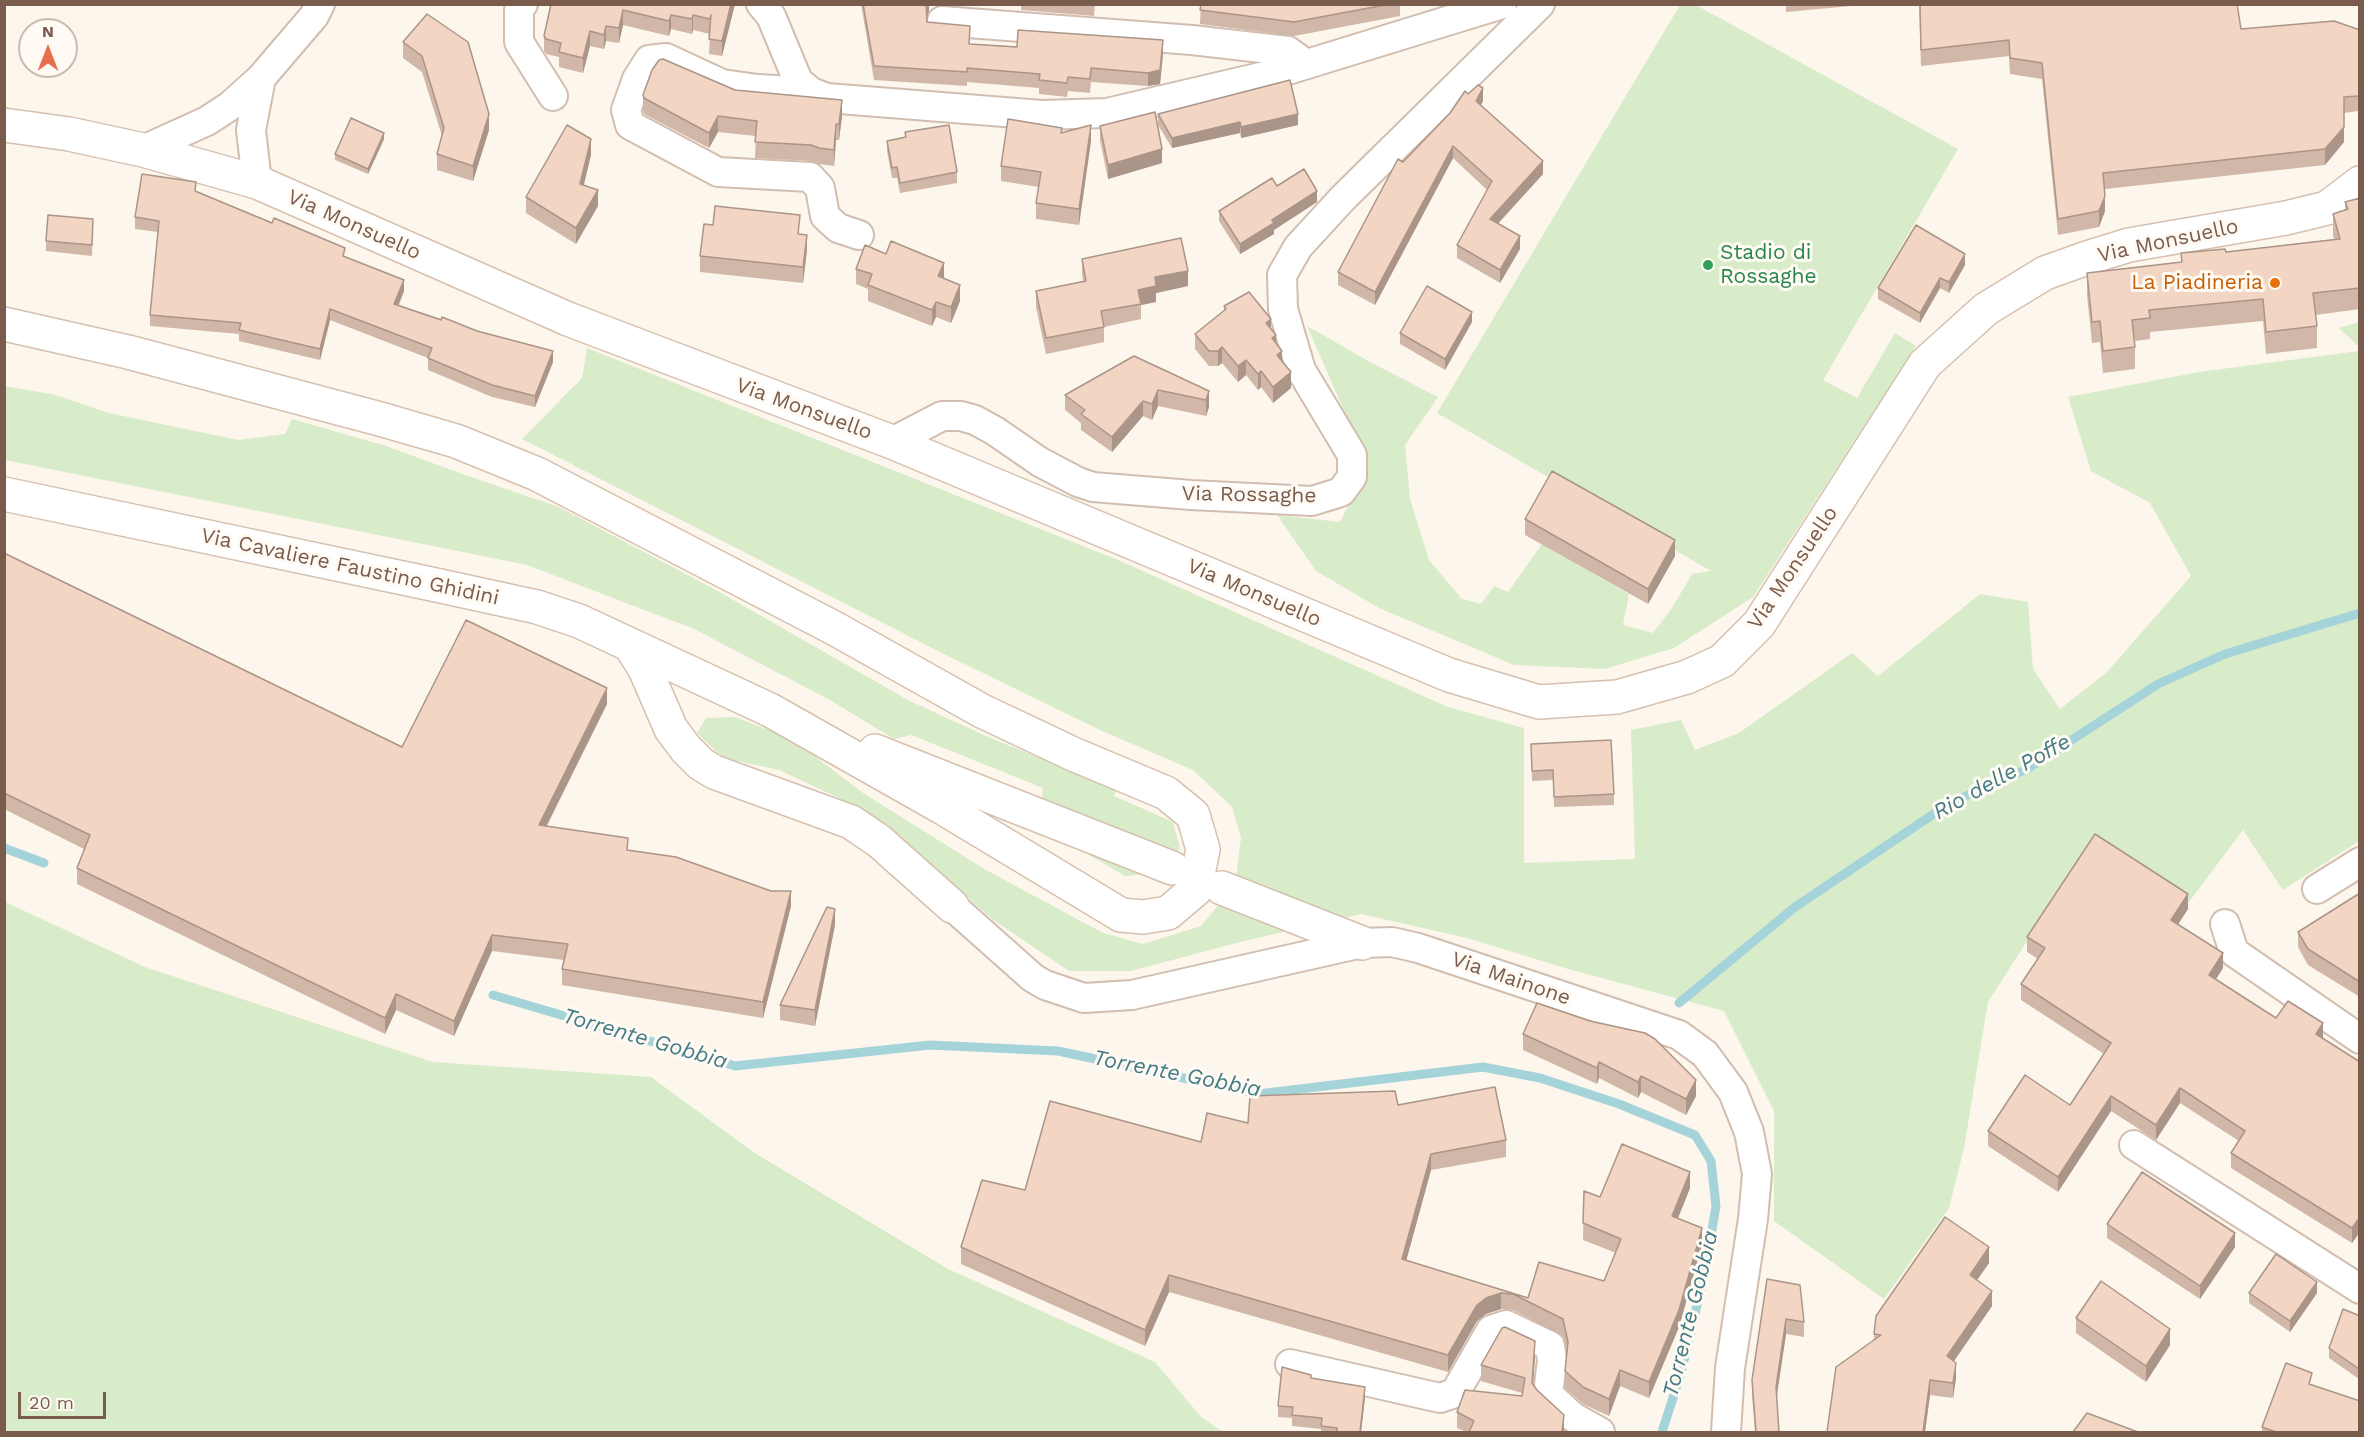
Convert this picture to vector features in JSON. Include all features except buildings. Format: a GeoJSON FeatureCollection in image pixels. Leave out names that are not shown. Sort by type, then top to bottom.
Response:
{"type":"FeatureCollection","features":[{"type":"Feature","properties":{"kind":"main road","name":"Via Monsuello"},"geometry":{"type":"LineString","coordinates":[[4,125],[69,134],[142,150],[257,182],[568,319],[892,442],[1449,675],[1539,702],[1617,697],[1687,677],[1722,661],[1759,624],[1925,364],[1986,309],[2045,273],[2087,258],[2129,245],[2286,218],[2326,208],[2360,183]]}},
{"type":"Feature","properties":{"kind":"main road"},"geometry":{"type":"LineString","coordinates":[[4,324],[128,352],[380,419],[456,441],[537,474],[834,628],[982,711],[1073,754],[1166,793],[1193,815],[1203,849],[1195,890],[1167,913],[1143,917],[1120,915],[945,809],[762,706]]}},
{"type":"Feature","properties":{"kind":"main road","name":"Via Cavaliere Faustino Ghidini"},"geometry":{"type":"LineString","coordinates":[[4,494],[537,608],[579,621],[698,677]]}},
{"type":"Feature","properties":{"kind":"main road"},"geometry":{"type":"LineString","coordinates":[[630,645],[645,669],[671,729],[686,749],[714,772],[851,822],[879,841],[952,906]]}},
{"type":"Feature","properties":{"kind":"main road"},"geometry":{"type":"LineString","coordinates":[[671,729],[673,713],[679,700],[692,689],[698,677],[762,706],[1172,868]]}},
{"type":"Feature","properties":{"kind":"main road"},"geometry":{"type":"LineString","coordinates":[[1222,888],[1362,943]]}},
{"type":"Feature","properties":{"kind":"street"},"geometry":{"type":"LineString","coordinates":[[142,150],[207,121],[230,106],[261,78],[314,16],[320,4]]}},
{"type":"Feature","properties":{"kind":"street"},"geometry":{"type":"LineString","coordinates":[[523,4],[519,9],[519,42],[553,96]]}},
{"type":"Feature","properties":{"kind":"street"},"geometry":{"type":"LineString","coordinates":[[761,4],[771,16],[798,81],[811,92]]}},
{"type":"Feature","properties":{"kind":"street"},"geometry":{"type":"LineString","coordinates":[[859,235],[838,228],[825,216],[820,188],[810,177],[718,172],[630,125],[626,110],[637,79],[649,60],[666,58],[722,84],[811,92],[827,98],[1042,115],[1107,113],[1278,73],[1502,4]]}},
{"type":"Feature","properties":{"kind":"street","name":"Via Rossaghe"},"geometry":{"type":"LineString","coordinates":[[892,442],[942,416],[961,416],[975,420],[1040,462],[1078,482],[1093,487],[1312,501],[1341,492],[1352,477],[1352,455],[1301,370],[1282,309],[1282,275],[1298,247],[1343,198],[1540,4]]}},
{"type":"Feature","properties":{"kind":"street"},"geometry":{"type":"LineString","coordinates":[[942,21],[1192,39],[1288,51],[1306,64]]}},
{"type":"Feature","properties":{"kind":"street"},"geometry":{"type":"LineString","coordinates":[[257,182],[251,130],[261,78]]}},
{"type":"Feature","properties":{"kind":"street"},"geometry":{"type":"LineString","coordinates":[[2317,889],[2360,862]]}},
{"type":"Feature","properties":{"kind":"street","name":"Via Mainone"},"geometry":{"type":"LineString","coordinates":[[952,906],[1033,978],[1045,985],[1084,998],[1132,995],[1362,943],[1392,942],[1418,948],[1680,1035],[1705,1054],[1723,1076],[1743,1113],[1757,1174],[1753,1219],[1730,1368],[1726,1432]]}},
{"type":"Feature","properties":{"kind":"street"},"geometry":{"type":"LineString","coordinates":[[2225,924],[2234,952],[2360,1039]]}},
{"type":"Feature","properties":{"kind":"street"},"geometry":{"type":"LineString","coordinates":[[2134,1145],[2360,1289]]}},
{"type":"Feature","properties":{"kind":"street"},"geometry":{"type":"LineString","coordinates":[[1290,1364],[1440,1398],[1455,1393],[1491,1330],[1506,1325],[1550,1346],[1552,1360],[1548,1394],[1574,1417],[1600,1432]]}},
{"type":"Feature","properties":{"kind":"green space","name":"Stadio di Rossaghe"},"geometry":{"type":"Polygon","coordinates":[[[1680,5],[1696,5],[1958,149],[1823,380],[1857,398],[1895,333],[1916,346],[1753,597],[1674,648],[1605,669],[1514,665],[1379,608],[1316,571],[1277,515],[1340,522],[1358,487],[1352,429],[1307,326],[1438,397],[1405,445],[1410,499],[1429,560],[1462,599],[1481,604],[1494,586],[1508,592],[1542,544],[1629,594],[1623,625],[1653,633],[1672,608],[1692,574],[1711,571],[1437,413],[1680,5]]]}},
{"type":"Feature","properties":{"kind":"green space"},"geometry":{"type":"Polygon","coordinates":[[[2360,322],[2359,347],[2339,328],[2360,322]]]}},
{"type":"Feature","properties":{"kind":"green space"},"geometry":{"type":"Polygon","coordinates":[[[587,348],[1118,560],[1448,707],[1524,728],[1524,863],[1635,859],[1631,730],[1681,720],[1695,750],[1739,733],[1852,653],[1878,676],[1980,594],[2028,602],[2033,669],[2060,709],[2107,672],[2191,576],[2150,503],[2091,471],[2068,397],[2199,372],[2359,351],[2359,841],[2283,890],[2243,830],[2189,902],[2092,840],[1988,1002],[1964,1148],[1949,1208],[1884,1299],[1774,1221],[1774,1111],[1724,1011],[1568,969],[1467,938],[1361,914],[1240,942],[1131,971],[1069,971],[992,919],[921,856],[856,806],[779,770],[723,758],[697,733],[706,718],[735,717],[792,739],[863,793],[986,870],[1103,933],[1143,944],[1201,926],[1235,885],[1241,838],[1232,807],[1193,770],[1102,731],[942,653],[522,439],[582,378],[587,348]]]}},
{"type":"Feature","properties":{"kind":"green space"},"geometry":{"type":"Polygon","coordinates":[[[4,386],[56,395],[109,413],[238,440],[285,434],[292,419],[386,446],[559,507],[716,590],[908,700],[988,737],[1117,789],[1114,796],[1173,822],[1180,848],[1160,873],[1125,876],[1040,826],[1043,788],[911,735],[894,739],[830,700],[694,629],[527,565],[5,460],[4,386]]]}},
{"type":"Feature","properties":{"kind":"green space"},"geometry":{"type":"Polygon","coordinates":[[[5,902],[145,967],[433,1062],[651,1077],[753,1152],[948,1269],[1155,1362],[1201,1417],[1223,1432],[5,1432],[5,902]]]}},
{"type":"Feature","properties":{"kind":"waterway","name":"Rio delle Poffe"},"geometry":{"type":"LineString","coordinates":[[1679,1003],[1795,907],[1950,803],[2027,769],[2158,684],[2225,654],[2360,613]]}},
{"type":"Feature","properties":{"kind":"waterway","name":"Torrente Gobbia"},"geometry":{"type":"LineString","coordinates":[[4,848],[44,863]]}},
{"type":"Feature","properties":{"kind":"waterway","name":"Torrente Gobbia"},"geometry":{"type":"LineString","coordinates":[[493,995],[735,1066],[930,1045],[1058,1051],[1258,1094],[1483,1067],[1540,1078],[1619,1104],[1695,1135],[1711,1161],[1716,1206],[1705,1271],[1681,1373],[1662,1432]]}},
{"type":"Feature","properties":{"kind":"place","name":"Stadio di Rossaghe"},"geometry":{"type":"Point","coordinates":[1708,265]}},
{"type":"Feature","properties":{"kind":"place","name":"La Piadineria"},"geometry":{"type":"Point","coordinates":[2275,283]}}]}
